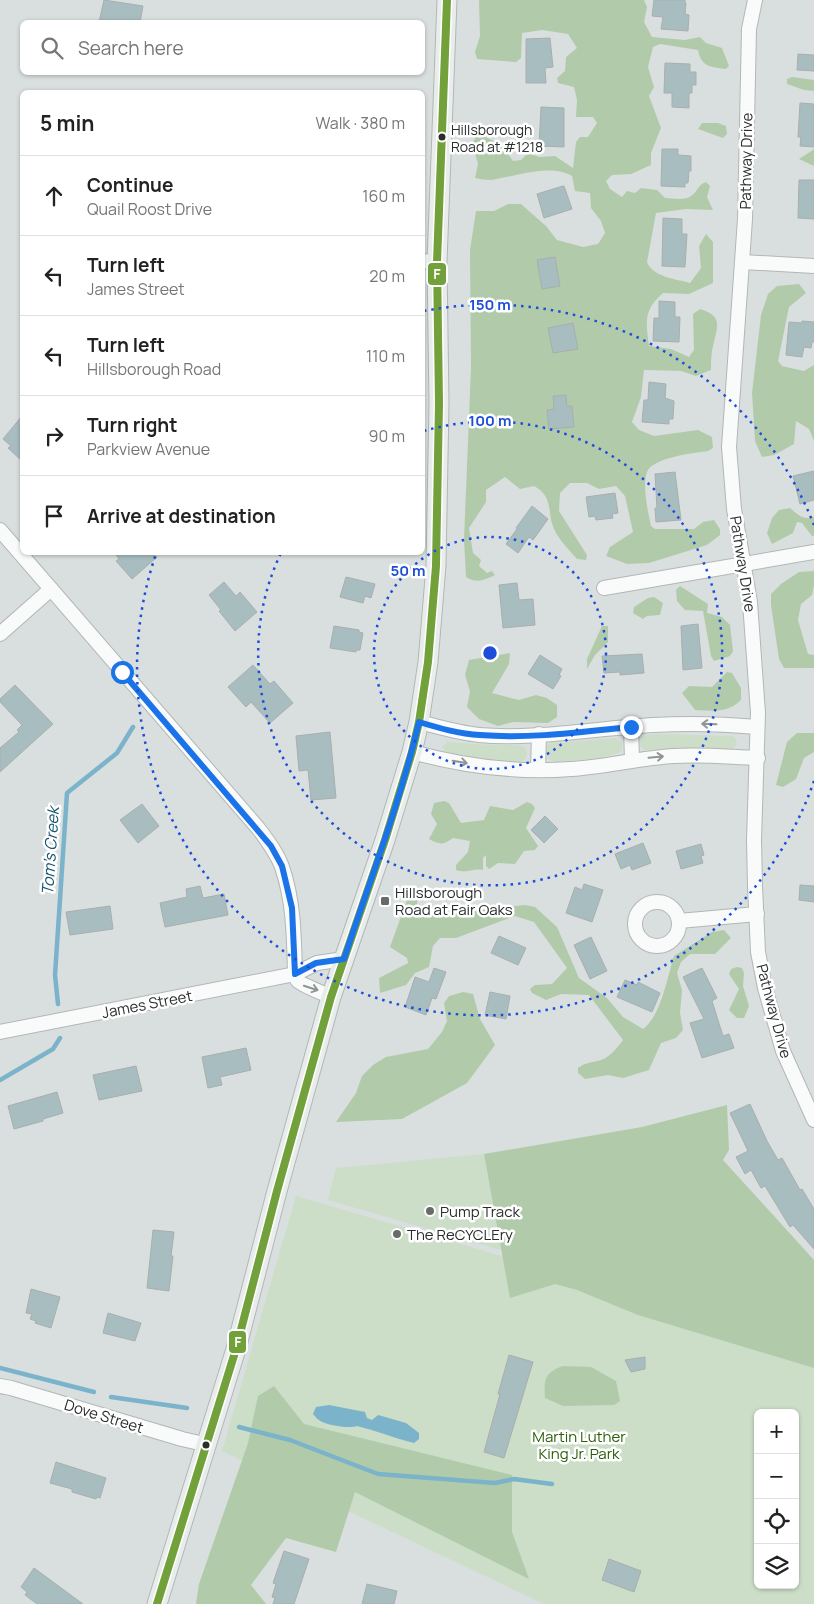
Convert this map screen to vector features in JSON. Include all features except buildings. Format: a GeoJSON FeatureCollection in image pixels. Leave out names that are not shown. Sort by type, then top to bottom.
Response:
{"type":"FeatureCollection","features":[{"type":"Feature","properties":{"kind":"main road"},"geometry":{"type":"LineString","coordinates":[[157,1604],[236,1350],[277,1191],[331,997],[385,840],[412,752],[419,722],[429,653],[436,566],[439,403],[430,262],[447,0]]}},
{"type":"Feature","properties":{"kind":"street","name":"Pathway Drive"},"geometry":{"type":"LineString","coordinates":[[755,0],[749,29],[745,219],[729,447],[734,509],[750,602],[758,758],[754,840],[754,886],[758,952],[765,988],[783,1052],[814,1120]]}},
{"type":"Feature","properties":{"kind":"street"},"geometry":{"type":"LineString","coordinates":[[742,262],[814,266]]}},
{"type":"Feature","properties":{"kind":"street"},"geometry":{"type":"LineString","coordinates":[[0,530],[20,553]]}},
{"type":"Feature","properties":{"kind":"street"},"geometry":{"type":"LineString","coordinates":[[604,588],[814,552]]}},
{"type":"Feature","properties":{"kind":"street"},"geometry":{"type":"LineString","coordinates":[[22,555],[271,846],[282,866],[292,908],[295,974],[298,982],[303,986],[318,990],[331,997]]}},
{"type":"Feature","properties":{"kind":"street"},"geometry":{"type":"LineString","coordinates":[[0,634],[51,589]]}},
{"type":"Feature","properties":{"kind":"street"},"geometry":{"type":"LineString","coordinates":[[419,722],[478,735],[539,734],[706,723],[757,727]]}},
{"type":"Feature","properties":{"kind":"street"},"geometry":{"type":"LineString","coordinates":[[631,727],[632,760]]}},
{"type":"Feature","properties":{"kind":"street"},"geometry":{"type":"LineString","coordinates":[[538,770],[539,734]]}},
{"type":"Feature","properties":{"kind":"street"},"geometry":{"type":"LineString","coordinates":[[412,752],[436,759],[504,769],[538,770],[573,769],[632,760],[697,755],[758,758]]}},
{"type":"Feature","properties":{"kind":"street"},"geometry":{"type":"LineString","coordinates":[[679,921],[757,914]]}},
{"type":"Feature","properties":{"kind":"street","name":"James Street"},"geometry":{"type":"LineString","coordinates":[[0,1032],[295,974],[316,963],[344,959]]}},
{"type":"Feature","properties":{"kind":"street","name":"Dove Street"},"geometry":{"type":"LineString","coordinates":[[0,1386],[182,1439],[208,1444]]}},
{"type":"Feature","properties":{"kind":"green space"},"geometry":{"type":"Polygon","coordinates":[[[479,0],[644,0],[647,7],[644,22],[652,37],[685,40],[700,37],[706,43],[722,48],[729,66],[726,69],[711,67],[704,63],[699,56],[698,50],[660,44],[653,47],[648,67],[654,87],[649,96],[661,128],[651,153],[651,165],[631,174],[612,175],[606,181],[610,189],[622,197],[627,191],[635,193],[641,188],[657,190],[665,198],[688,198],[703,183],[706,182],[710,186],[707,197],[713,210],[686,209],[656,213],[647,262],[654,271],[660,274],[690,283],[701,268],[699,246],[706,234],[713,242],[713,283],[689,294],[663,293],[652,305],[647,317],[647,323],[649,346],[671,349],[689,357],[694,350],[693,314],[700,309],[713,315],[716,319],[717,328],[712,352],[711,370],[696,376],[681,371],[644,370],[641,397],[632,422],[639,430],[654,436],[698,430],[712,437],[713,448],[708,451],[666,459],[651,467],[647,472],[645,484],[651,526],[655,529],[694,529],[703,522],[714,520],[720,529],[720,535],[707,545],[649,563],[627,564],[606,556],[610,547],[633,532],[625,496],[616,486],[599,489],[587,483],[570,483],[560,493],[559,511],[587,555],[586,560],[577,559],[555,531],[552,525],[548,501],[541,490],[534,486],[520,489],[505,477],[486,490],[486,502],[469,528],[473,553],[481,560],[479,566],[487,573],[492,571],[495,575],[477,581],[466,577],[464,539],[471,368],[470,250],[476,211],[494,211],[508,204],[521,204],[546,226],[557,240],[583,247],[598,244],[605,233],[601,221],[591,208],[590,193],[575,191],[572,176],[563,172],[532,172],[491,180],[475,178],[478,164],[472,143],[478,134],[501,144],[513,161],[521,160],[528,153],[539,157],[555,156],[573,168],[576,142],[580,137],[588,137],[597,123],[593,117],[576,117],[577,100],[574,87],[558,83],[557,78],[565,71],[566,57],[577,48],[568,34],[542,30],[522,33],[521,58],[516,62],[477,59],[475,52],[480,36],[479,0]]]}},
{"type":"Feature","properties":{"kind":"green space"},"geometry":{"type":"Polygon","coordinates":[[[792,77],[814,80],[814,91],[804,90],[787,84],[787,79],[792,77]]]}},
{"type":"Feature","properties":{"kind":"green space"},"geometry":{"type":"Polygon","coordinates":[[[702,123],[718,123],[726,126],[727,134],[723,138],[698,129],[702,123]]]}},
{"type":"Feature","properties":{"kind":"green space"},"geometry":{"type":"Polygon","coordinates":[[[813,150],[814,166],[799,159],[813,150]]]}},
{"type":"Feature","properties":{"kind":"green space"},"geometry":{"type":"Polygon","coordinates":[[[799,284],[806,293],[789,307],[778,361],[782,366],[804,371],[814,365],[814,441],[809,429],[796,421],[794,444],[774,455],[762,457],[755,441],[752,393],[761,315],[768,294],[777,286],[799,284]]]}},
{"type":"Feature","properties":{"kind":"green space"},"geometry":{"type":"Polygon","coordinates":[[[790,508],[798,515],[814,517],[814,536],[802,523],[797,522],[793,533],[772,544],[767,533],[772,518],[779,510],[790,508]]]}},
{"type":"Feature","properties":{"kind":"green space"},"geometry":{"type":"Polygon","coordinates":[[[814,571],[812,595],[801,604],[798,620],[808,654],[814,655],[814,668],[784,668],[779,659],[771,594],[781,584],[799,572],[814,571]]]}},
{"type":"Feature","properties":{"kind":"green space"},"geometry":{"type":"Polygon","coordinates":[[[680,586],[708,604],[707,613],[722,617],[730,625],[733,651],[730,656],[714,661],[711,656],[703,611],[685,610],[677,601],[676,590],[680,586]]]}},
{"type":"Feature","properties":{"kind":"green space"},"geometry":{"type":"Polygon","coordinates":[[[654,597],[663,603],[660,615],[647,616],[643,619],[633,613],[634,607],[648,598],[654,597]]]}},
{"type":"Feature","properties":{"kind":"green space"},"geometry":{"type":"Polygon","coordinates":[[[602,626],[608,626],[608,642],[595,655],[587,669],[587,659],[602,626]]]}},
{"type":"Feature","properties":{"kind":"green space"},"geometry":{"type":"Polygon","coordinates":[[[510,653],[509,664],[492,693],[519,700],[536,695],[547,698],[557,705],[557,717],[548,723],[513,722],[498,726],[479,719],[467,707],[470,691],[465,675],[469,660],[510,653]]]}},
{"type":"Feature","properties":{"kind":"green space"},"geometry":{"type":"Polygon","coordinates":[[[727,672],[732,673],[741,688],[741,700],[725,709],[714,711],[695,710],[682,693],[689,686],[712,687],[727,672]]]}},
{"type":"Feature","properties":{"kind":"green space"},"geometry":{"type":"Polygon","coordinates":[[[797,733],[814,733],[814,752],[804,758],[796,779],[783,787],[776,785],[787,742],[797,733]]]}},
{"type":"Feature","properties":{"kind":"green space"},"geometry":{"type":"Polygon","coordinates":[[[654,734],[732,736],[737,744],[732,749],[644,750],[640,745],[641,740],[646,736],[654,734]]]}},
{"type":"Feature","properties":{"kind":"green space"},"geometry":{"type":"Polygon","coordinates":[[[616,738],[622,742],[622,749],[619,753],[600,758],[556,762],[549,759],[545,751],[547,745],[553,743],[616,738]]]}},
{"type":"Feature","properties":{"kind":"green space"},"geometry":{"type":"Polygon","coordinates":[[[448,742],[520,745],[527,754],[525,759],[519,762],[478,758],[446,752],[442,747],[448,742]]]}},
{"type":"Feature","properties":{"kind":"green space"},"geometry":{"type":"Polygon","coordinates":[[[444,801],[449,803],[461,823],[484,820],[490,806],[513,810],[527,802],[532,804],[535,808],[526,828],[538,846],[535,850],[524,851],[515,864],[498,863],[489,869],[486,866],[486,855],[483,858],[483,870],[456,870],[456,865],[468,852],[470,841],[453,838],[442,843],[429,839],[437,824],[431,814],[434,803],[444,801]]]}},
{"type":"Feature","properties":{"kind":"green space"},"geometry":{"type":"Polygon","coordinates":[[[417,888],[417,911],[433,916],[525,905],[535,907],[557,927],[579,978],[607,998],[623,1017],[643,1029],[659,1006],[674,956],[712,932],[724,930],[731,938],[715,954],[690,954],[681,962],[677,973],[682,990],[680,1013],[683,1030],[676,1038],[661,1043],[649,1070],[623,1078],[608,1075],[585,1079],[578,1073],[578,1068],[605,1058],[623,1040],[589,995],[561,994],[546,1000],[532,993],[530,989],[535,985],[552,984],[567,968],[534,922],[515,916],[456,938],[440,938],[433,946],[429,967],[415,973],[406,985],[380,993],[379,978],[408,963],[407,958],[390,947],[411,889],[417,888]]]}},
{"type":"Feature","properties":{"kind":"green space"},"geometry":{"type":"Polygon","coordinates":[[[742,968],[744,973],[743,986],[749,1006],[744,1018],[737,1018],[729,1010],[739,989],[729,974],[731,969],[742,968]]]}},
{"type":"Feature","properties":{"kind":"green space"},"geometry":{"type":"Polygon","coordinates":[[[463,992],[473,994],[480,1019],[495,1045],[467,1083],[402,1119],[336,1122],[356,1093],[362,1076],[373,1065],[386,1057],[428,1049],[442,1032],[447,1021],[444,1003],[449,996],[463,992]]]}},
{"type":"Feature","properties":{"kind":"green space"},"geometry":{"type":"Polygon","coordinates":[[[727,1105],[729,1150],[723,1160],[814,1260],[814,1368],[638,1315],[577,1290],[555,1284],[510,1298],[484,1154],[642,1127],[727,1105]]]}},
{"type":"Feature","properties":{"kind":"green space","name":"Pump Track"},"geometry":{"type":"Polygon","coordinates":[[[484,1154],[501,1250],[328,1200],[336,1168],[484,1154]]]}},
{"type":"Feature","properties":{"kind":"green space","name":"Martin Luther King Jr. Park"},"geometry":{"type":"Polygon","coordinates":[[[296,1196],[814,1347],[814,1604],[544,1604],[222,1451],[296,1196]]]}},
{"type":"Feature","properties":{"kind":"green space"},"geometry":{"type":"Polygon","coordinates":[[[563,1366],[591,1367],[616,1381],[620,1401],[614,1405],[563,1406],[545,1398],[546,1378],[552,1371],[563,1366]]]}},
{"type":"Feature","properties":{"kind":"green space"},"geometry":{"type":"Polygon","coordinates":[[[274,1386],[304,1424],[512,1475],[512,1532],[529,1579],[355,1492],[336,1552],[286,1538],[251,1585],[266,1604],[196,1604],[199,1584],[248,1443],[258,1396],[274,1386]]]}},
{"type":"Feature","properties":{"kind":"water"},"geometry":{"type":"Polygon","coordinates":[[[329,1405],[365,1412],[367,1418],[372,1420],[378,1415],[406,1423],[419,1433],[419,1439],[414,1443],[357,1426],[343,1427],[317,1419],[313,1414],[316,1407],[329,1405]]]}},
{"type":"Feature","properties":{"kind":"waterway","name":"Tom's Creek"},"geometry":{"type":"LineString","coordinates":[[58,1004],[55,975],[67,793],[117,753],[133,727]]}},
{"type":"Feature","properties":{"kind":"waterway","name":"Tom's Creek"},"geometry":{"type":"LineString","coordinates":[[0,1080],[53,1049],[60,1038]]}},
{"type":"Feature","properties":{"kind":"waterway"},"geometry":{"type":"LineString","coordinates":[[0,1368],[94,1392]]}},
{"type":"Feature","properties":{"kind":"waterway"},"geometry":{"type":"LineString","coordinates":[[111,1397],[187,1408]]}},
{"type":"Feature","properties":{"kind":"waterway"},"geometry":{"type":"LineString","coordinates":[[239,1427],[290,1440],[378,1474],[495,1483],[514,1479],[552,1484]]}},
{"type":"Feature","properties":{"kind":"transit line","name":"F"},"geometry":{"type":"LineString","coordinates":[[157,1604],[236,1349],[277,1191],[331,997],[385,840],[412,752],[419,722],[428,662],[436,566],[439,403],[437,262],[447,0]]}},
{"type":"Feature","properties":{"kind":"place","name":"Hillsborough Road at #1218"},"geometry":{"type":"Point","coordinates":[442,137]}},
{"type":"Feature","properties":{"kind":"place","name":"Hillsborough Road at Fair Oaks"},"geometry":{"type":"Point","coordinates":[385,901]}},
{"type":"Feature","properties":{"kind":"place","name":"Pump Track"},"geometry":{"type":"Point","coordinates":[430,1211]}},
{"type":"Feature","properties":{"kind":"place","name":"The ReCYCLEry"},"geometry":{"type":"Point","coordinates":[397,1234]}},
{"type":"Feature","properties":{"kind":"route"},"geometry":{"type":"LineString","coordinates":[[122,672],[258,828],[271,846],[282,866],[292,908],[295,974],[316,963],[344,959],[385,840],[412,752],[419,722],[478,735],[504,736],[631,727]]}}]}
